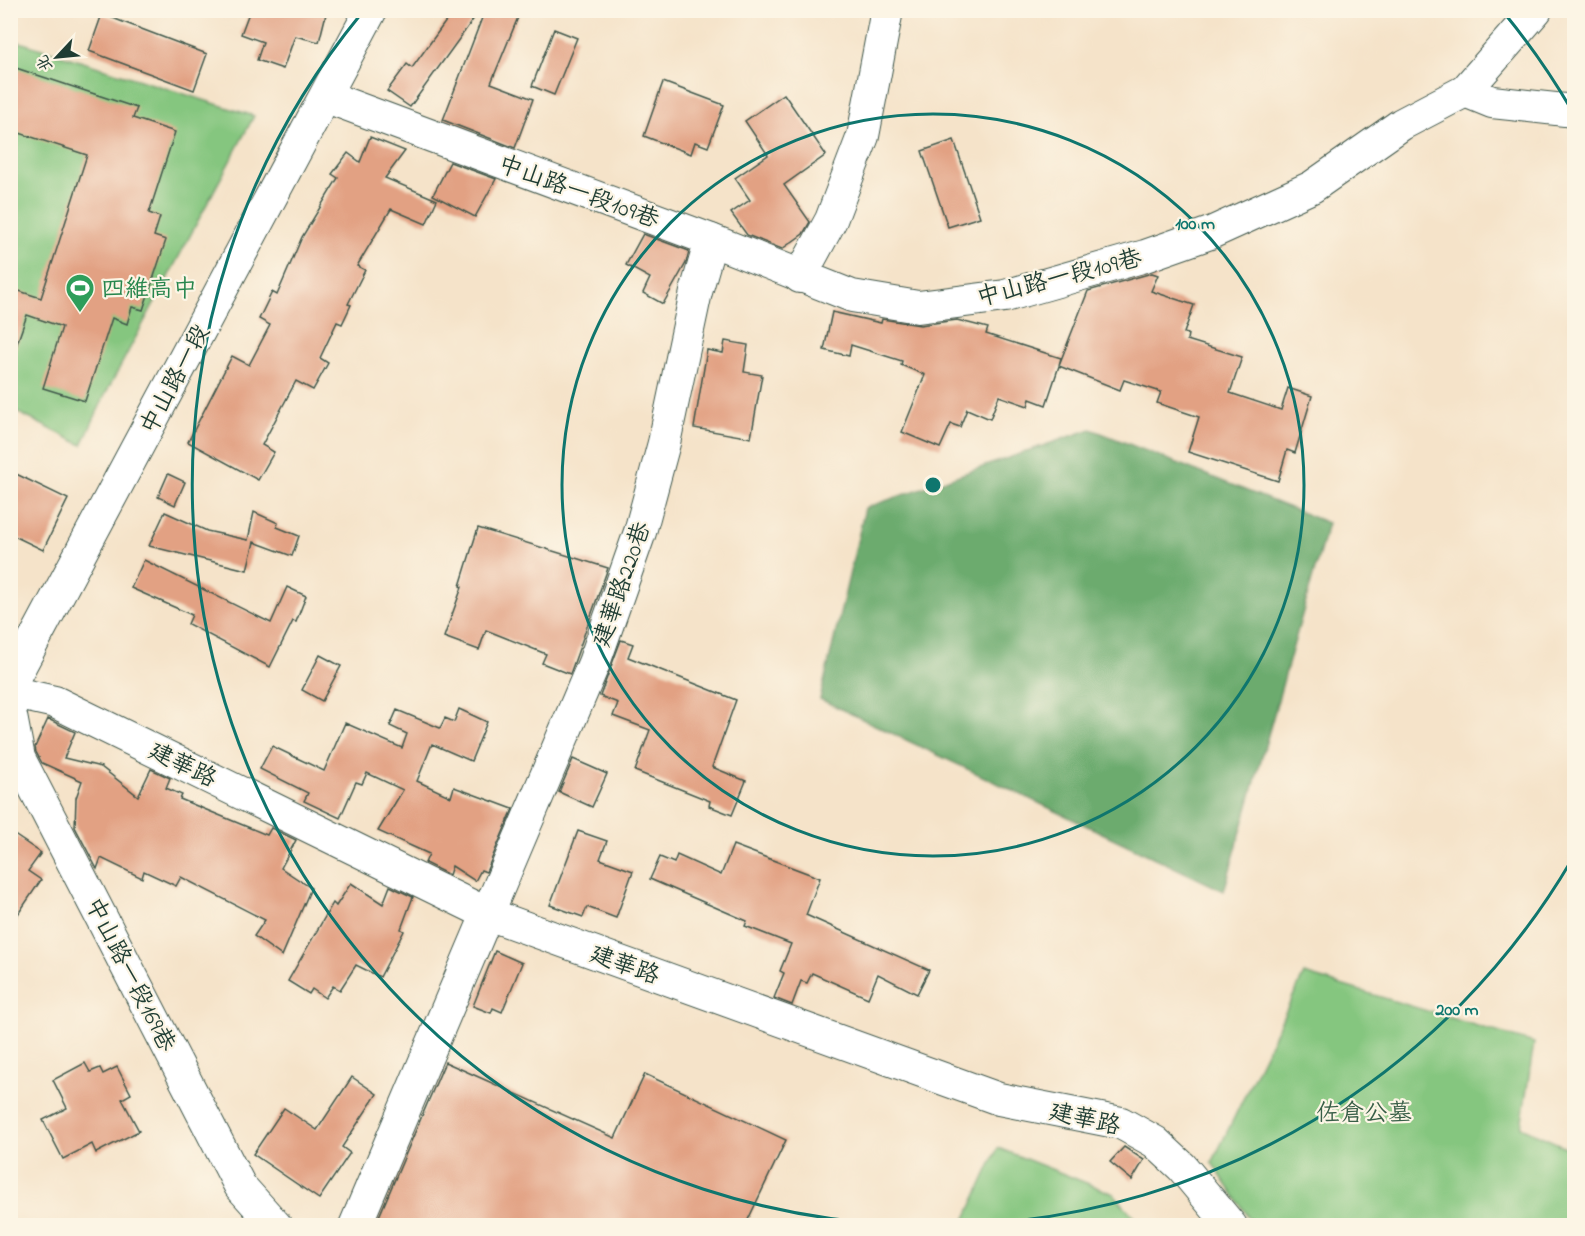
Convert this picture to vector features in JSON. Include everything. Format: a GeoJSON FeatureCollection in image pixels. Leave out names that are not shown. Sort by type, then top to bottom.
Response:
{"type":"FeatureCollection","features":[{"type":"Feature","properties":{"kind":"street","name":"中山路一段"},"geometry":{"type":"LineString","coordinates":[[10,685],[327,97],[371,10]]}},
{"type":"Feature","properties":{"kind":"street"},"geometry":{"type":"LineString","coordinates":[[800,277],[831,220],[863,136],[887,10]]}},
{"type":"Feature","properties":{"kind":"street","name":"中山路一段109巷"},"geometry":{"type":"LineString","coordinates":[[327,97],[711,240],[852,296],[918,307],[1016,293],[1145,256],[1213,232],[1312,187],[1402,124],[1465,91],[1536,10]]}},
{"type":"Feature","properties":{"kind":"street"},"geometry":{"type":"LineString","coordinates":[[1465,91],[1492,102],[1575,111]]}},
{"type":"Feature","properties":{"kind":"street","name":"建華路220巷"},"geometry":{"type":"LineString","coordinates":[[355,1226],[594,663],[640,532],[664,442],[696,292],[711,240]]}},
{"type":"Feature","properties":{"kind":"street","name":"建華路"},"geometry":{"type":"LineString","coordinates":[[10,692],[55,702],[488,914],[999,1099],[1121,1123],[1155,1142],[1175,1161],[1231,1226]]}},
{"type":"Feature","properties":{"kind":"street","name":"中山路一段169巷"},"geometry":{"type":"LineString","coordinates":[[10,711],[19,759],[240,1186],[276,1226]]}},
{"type":"Feature","properties":{"kind":"green space","name":"四維高中"},"geometry":{"type":"Polygon","coordinates":[[[10,39],[254,116],[105,395],[82,445],[11,409],[10,39]]]}},
{"type":"Feature","properties":{"kind":"green space"},"geometry":{"type":"Polygon","coordinates":[[[1091,429],[1328,523],[1224,891],[820,699],[865,508],[1091,429]]]}},
{"type":"Feature","properties":{"kind":"green space","name":"佐倉公墓"},"geometry":{"type":"Polygon","coordinates":[[[1304,974],[1534,1043],[1521,1127],[1574,1151],[1574,1225],[1254,1225],[1212,1163],[1304,974]]]}},
{"type":"Feature","properties":{"kind":"green space"},"geometry":{"type":"Polygon","coordinates":[[[998,1148],[1114,1194],[1141,1225],[963,1225],[998,1148]]]}},
{"type":"Feature","properties":{"kind":"building"},"geometry":{"type":"Polygon","coordinates":[[[250,10],[327,10],[319,42],[295,36],[283,69],[257,60],[263,42],[241,34],[250,10]]]}},
{"type":"Feature","properties":{"kind":"building"},"geometry":{"type":"Polygon","coordinates":[[[454,10],[480,10],[410,107],[387,91],[407,64],[412,68],[454,10]]]}},
{"type":"Feature","properties":{"kind":"building"},"geometry":{"type":"Polygon","coordinates":[[[485,10],[521,10],[491,83],[533,99],[515,148],[443,120],[485,10]]]}},
{"type":"Feature","properties":{"kind":"building"},"geometry":{"type":"Polygon","coordinates":[[[102,14],[207,54],[194,90],[89,51],[102,14]]]}},
{"type":"Feature","properties":{"kind":"building"},"geometry":{"type":"Polygon","coordinates":[[[554,29],[577,38],[554,95],[532,86],[554,29]]]}},
{"type":"Feature","properties":{"kind":"building"},"geometry":{"type":"Polygon","coordinates":[[[10,66],[137,108],[133,118],[175,132],[149,213],[160,217],[154,236],[166,240],[143,310],[132,307],[127,324],[112,318],[85,401],[43,388],[62,327],[27,315],[14,352],[10,351],[10,288],[41,298],[87,155],[10,130],[10,66]]]}},
{"type":"Feature","properties":{"kind":"building"},"geometry":{"type":"Polygon","coordinates":[[[663,82],[724,105],[708,147],[695,142],[691,154],[644,136],[663,82]]]}},
{"type":"Feature","properties":{"kind":"building"},"geometry":{"type":"Polygon","coordinates":[[[784,94],[826,155],[784,185],[810,222],[803,234],[782,249],[747,235],[731,213],[750,200],[735,178],[768,155],[745,121],[784,94]]]}},
{"type":"Feature","properties":{"kind":"building"},"geometry":{"type":"Polygon","coordinates":[[[370,137],[405,151],[385,178],[437,200],[426,224],[391,209],[357,266],[365,270],[348,304],[351,305],[342,324],[337,322],[320,358],[328,363],[313,390],[296,381],[262,445],[274,452],[258,480],[188,442],[232,356],[249,365],[270,325],[259,319],[272,292],[277,295],[302,237],[338,178],[332,174],[348,153],[360,162],[370,137]]]}},
{"type":"Feature","properties":{"kind":"building"},"geometry":{"type":"Polygon","coordinates":[[[954,140],[980,217],[948,227],[922,151],[954,140]]]}},
{"type":"Feature","properties":{"kind":"building"},"geometry":{"type":"Polygon","coordinates":[[[450,162],[496,179],[475,217],[433,195],[450,162]]]}},
{"type":"Feature","properties":{"kind":"building"},"geometry":{"type":"Polygon","coordinates":[[[643,234],[689,251],[686,263],[663,304],[643,293],[650,278],[626,265],[643,234]]]}},
{"type":"Feature","properties":{"kind":"building"},"geometry":{"type":"Polygon","coordinates":[[[1152,273],[1158,275],[1151,291],[1194,305],[1184,333],[1188,334],[1187,340],[1242,357],[1230,393],[1281,410],[1288,388],[1312,396],[1295,453],[1287,450],[1278,481],[1188,452],[1199,417],[1157,403],[1161,392],[1124,380],[1120,390],[1059,366],[1046,405],[1030,399],[1028,406],[999,396],[990,419],[967,409],[960,427],[951,424],[940,448],[902,432],[925,375],[901,365],[902,361],[851,345],[849,356],[824,350],[832,312],[881,323],[882,319],[920,325],[957,320],[988,328],[986,334],[1061,358],[1059,365],[1088,291],[1152,273]]]}},
{"type":"Feature","properties":{"kind":"building"},"geometry":{"type":"Polygon","coordinates":[[[725,341],[748,345],[744,372],[762,375],[751,438],[694,428],[707,350],[723,353],[725,341]]]}},
{"type":"Feature","properties":{"kind":"building"},"geometry":{"type":"Polygon","coordinates":[[[10,471],[68,499],[43,550],[10,534],[10,471]]]}},
{"type":"Feature","properties":{"kind":"building"},"geometry":{"type":"Polygon","coordinates":[[[168,474],[185,482],[175,505],[158,497],[168,474]]]}},
{"type":"Feature","properties":{"kind":"building"},"geometry":{"type":"Polygon","coordinates":[[[165,512],[207,531],[248,540],[254,512],[278,523],[277,527],[299,536],[292,556],[254,542],[247,570],[149,546],[165,512]]]}},
{"type":"Feature","properties":{"kind":"building"},"geometry":{"type":"Polygon","coordinates":[[[478,528],[608,568],[570,674],[542,663],[546,654],[486,630],[479,650],[444,637],[462,587],[460,586],[478,528]]]}},
{"type":"Feature","properties":{"kind":"building"},"geometry":{"type":"Polygon","coordinates":[[[144,560],[271,623],[287,587],[306,596],[296,622],[293,621],[270,667],[188,624],[192,615],[131,588],[144,560]]]}},
{"type":"Feature","properties":{"kind":"building"},"geometry":{"type":"Polygon","coordinates":[[[621,640],[633,644],[628,657],[736,700],[712,767],[746,781],[732,815],[709,806],[710,801],[635,771],[650,730],[613,716],[618,703],[600,696],[621,640]]]}},
{"type":"Feature","properties":{"kind":"building"},"geometry":{"type":"Polygon","coordinates":[[[320,655],[341,666],[322,701],[302,690],[320,655]]]}},
{"type":"Feature","properties":{"kind":"building"},"geometry":{"type":"Polygon","coordinates":[[[459,709],[487,722],[471,761],[432,744],[417,781],[451,797],[454,787],[513,809],[486,872],[481,870],[475,881],[452,866],[449,875],[425,863],[429,854],[378,831],[403,790],[367,773],[362,784],[356,782],[340,818],[304,801],[308,793],[260,769],[272,746],[324,771],[345,723],[402,748],[407,734],[390,726],[397,710],[440,728],[445,718],[454,722],[459,709]]]}},
{"type":"Feature","properties":{"kind":"building"},"geometry":{"type":"Polygon","coordinates":[[[48,719],[75,732],[64,758],[101,767],[138,796],[151,769],[170,778],[166,788],[182,795],[180,799],[267,835],[271,828],[296,840],[281,868],[311,888],[282,956],[254,936],[265,920],[181,877],[176,886],[144,871],[142,878],[101,858],[97,869],[75,827],[76,798],[82,781],[42,763],[36,752],[35,747],[48,719]]]}},
{"type":"Feature","properties":{"kind":"building"},"geometry":{"type":"Polygon","coordinates":[[[573,759],[607,774],[592,807],[559,792],[573,759]]]}},
{"type":"Feature","properties":{"kind":"building"},"geometry":{"type":"Polygon","coordinates":[[[578,831],[607,841],[600,859],[633,871],[616,918],[587,907],[583,917],[550,905],[578,831]]]}},
{"type":"Feature","properties":{"kind":"building"},"geometry":{"type":"Polygon","coordinates":[[[10,832],[41,853],[28,871],[41,880],[10,926],[10,832]]]}},
{"type":"Feature","properties":{"kind":"building"},"geometry":{"type":"Polygon","coordinates":[[[733,845],[820,878],[806,915],[929,970],[917,994],[878,974],[868,998],[812,973],[807,983],[801,981],[792,1005],[774,998],[784,973],[780,971],[791,944],[745,926],[747,921],[650,879],[660,857],[674,863],[677,855],[721,875],[733,845]]]}},
{"type":"Feature","properties":{"kind":"building"},"geometry":{"type":"Polygon","coordinates":[[[351,883],[383,904],[390,886],[413,897],[401,929],[404,931],[380,977],[356,965],[340,990],[333,986],[325,998],[312,989],[309,994],[288,981],[333,903],[336,906],[351,883]]]}},
{"type":"Feature","properties":{"kind":"building"},"geometry":{"type":"Polygon","coordinates":[[[495,951],[522,963],[502,1012],[493,1008],[491,1013],[473,1006],[495,951]]]}},
{"type":"Feature","properties":{"kind":"building"},"geometry":{"type":"Polygon","coordinates":[[[445,1062],[615,1138],[645,1074],[786,1140],[745,1226],[375,1226],[445,1062]]]}},
{"type":"Feature","properties":{"kind":"building"},"geometry":{"type":"Polygon","coordinates":[[[85,1063],[90,1072],[100,1068],[103,1074],[117,1067],[131,1094],[122,1099],[139,1131],[96,1153],[92,1144],[63,1159],[43,1120],[67,1108],[53,1080],[85,1063]]]}},
{"type":"Feature","properties":{"kind":"building"},"geometry":{"type":"Polygon","coordinates":[[[352,1077],[377,1094],[342,1147],[350,1153],[319,1199],[253,1154],[284,1108],[317,1130],[352,1077]]]}},
{"type":"Feature","properties":{"kind":"building"},"geometry":{"type":"Polygon","coordinates":[[[1124,1147],[1144,1160],[1132,1180],[1110,1162],[1124,1147]]]}},
{"type":"Feature","properties":{"kind":"place","name":"四維高中"},"geometry":{"type":"Point","coordinates":[80,314]}}]}
